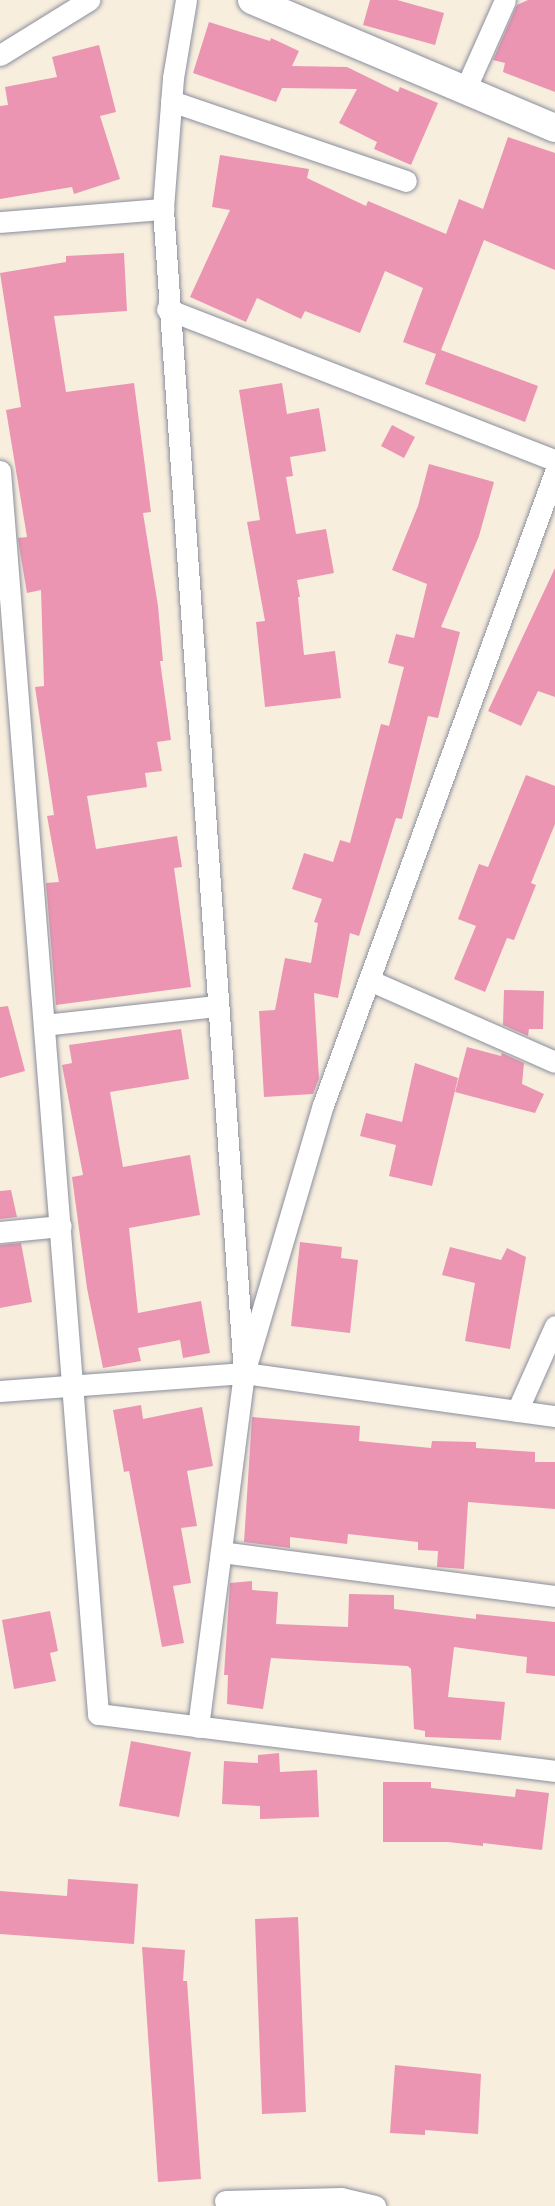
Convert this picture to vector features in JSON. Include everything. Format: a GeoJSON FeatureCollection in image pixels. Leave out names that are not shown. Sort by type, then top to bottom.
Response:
{"type":"FeatureCollection","features":[{"type":"Feature","properties":{"kind":"street"},"geometry":{"type":"LineString","coordinates":[[0,55],[89,0]]}},
{"type":"Feature","properties":{"kind":"street"},"geometry":{"type":"LineString","coordinates":[[186,0],[171,101],[163,209],[167,309],[244,1373]]}},
{"type":"Feature","properties":{"kind":"street"},"geometry":{"type":"LineString","coordinates":[[251,0],[555,128]]}},
{"type":"Feature","properties":{"kind":"street"},"geometry":{"type":"LineString","coordinates":[[466,90],[505,0]]}},
{"type":"Feature","properties":{"kind":"street"},"geometry":{"type":"LineString","coordinates":[[171,101],[406,181]]}},
{"type":"Feature","properties":{"kind":"street"},"geometry":{"type":"LineString","coordinates":[[0,222],[163,209]]}},
{"type":"Feature","properties":{"kind":"street"},"geometry":{"type":"LineString","coordinates":[[167,309],[555,460]]}},
{"type":"Feature","properties":{"kind":"street"},"geometry":{"type":"LineString","coordinates":[[0,471],[98,1714],[555,1771]]}},
{"type":"Feature","properties":{"kind":"street"},"geometry":{"type":"LineString","coordinates":[[198,1727],[244,1373],[323,1105],[555,472]]}},
{"type":"Feature","properties":{"kind":"street"},"geometry":{"type":"LineString","coordinates":[[369,980],[555,1062]]}},
{"type":"Feature","properties":{"kind":"street"},"geometry":{"type":"LineString","coordinates":[[44,1025],[217,1006]]}},
{"type":"Feature","properties":{"kind":"street"},"geometry":{"type":"LineString","coordinates":[[0,1232],[61,1226]]}},
{"type":"Feature","properties":{"kind":"street"},"geometry":{"type":"LineString","coordinates":[[517,1410],[555,1326]]}},
{"type":"Feature","properties":{"kind":"street"},"geometry":{"type":"LineString","coordinates":[[0,1391],[244,1373],[555,1416]]}},
{"type":"Feature","properties":{"kind":"street"},"geometry":{"type":"LineString","coordinates":[[221,1552],[555,1596]]}},
{"type":"Feature","properties":{"kind":"street"},"geometry":{"type":"LineString","coordinates":[[225,2201],[341,2198],[376,2206]]}},
{"type":"Feature","properties":{"kind":"building"},"geometry":{"type":"Polygon","coordinates":[[[370,0],[397,0],[444,13],[435,45],[363,25],[370,0]]]}},
{"type":"Feature","properties":{"kind":"building"},"geometry":{"type":"Polygon","coordinates":[[[528,0],[555,0],[555,92],[503,72],[505,63],[493,60],[517,5],[528,0]]]}},
{"type":"Feature","properties":{"kind":"building"},"geometry":{"type":"Polygon","coordinates":[[[209,22],[270,41],[271,38],[299,51],[292,66],[347,67],[398,92],[400,87],[438,103],[411,165],[374,149],[377,142],[339,123],[357,89],[282,88],[276,102],[193,73],[209,22]]]}},
{"type":"Feature","properties":{"kind":"building"},"geometry":{"type":"Polygon","coordinates":[[[99,45],[116,112],[100,116],[120,179],[74,194],[72,187],[0,199],[0,106],[8,105],[5,87],[57,77],[52,57],[99,45]]]}},
{"type":"Feature","properties":{"kind":"building"},"geometry":{"type":"Polygon","coordinates":[[[508,137],[555,153],[555,270],[484,240],[441,350],[538,386],[525,422],[425,384],[436,354],[403,342],[423,288],[385,271],[360,333],[305,311],[301,319],[257,298],[246,322],[190,297],[230,210],[212,207],[220,155],[309,169],[307,178],[366,206],[368,201],[446,234],[459,199],[483,209],[508,137]]]}},
{"type":"Feature","properties":{"kind":"building"},"geometry":{"type":"Polygon","coordinates":[[[124,253],[127,311],[54,316],[66,392],[134,383],[151,512],[143,513],[158,606],[163,661],[160,661],[171,740],[157,742],[162,771],[145,773],[147,787],[87,796],[96,849],[177,836],[182,867],[174,868],[191,987],[56,1005],[46,883],[59,882],[47,816],[54,815],[35,687],[44,686],[41,590],[27,593],[18,538],[27,537],[6,410],[21,407],[0,273],[66,262],[66,256],[124,253]]]}},
{"type":"Feature","properties":{"kind":"building"},"geometry":{"type":"Polygon","coordinates":[[[282,383],[287,414],[319,408],[326,451],[290,457],[293,476],[286,477],[296,534],[326,529],[334,573],[297,580],[298,597],[304,655],[335,651],[341,698],[265,707],[256,622],[265,621],[247,522],[260,520],[239,390],[282,383]]]}},
{"type":"Feature","properties":{"kind":"building"},"geometry":{"type":"Polygon","coordinates":[[[392,425],[415,437],[404,458],[381,446],[392,425]]]}},
{"type":"Feature","properties":{"kind":"building"},"geometry":{"type":"Polygon","coordinates":[[[429,464],[494,482],[479,536],[441,627],[460,632],[438,718],[428,716],[402,819],[396,818],[359,936],[350,933],[338,998],[314,993],[319,1078],[313,1094],[264,1097],[259,1011],[275,1010],[285,958],[311,963],[318,923],[314,922],[322,899],[292,889],[304,853],[333,862],[340,840],[350,843],[381,724],[389,726],[404,667],[388,663],[396,634],[414,638],[427,584],[392,570],[418,506],[429,464]]]}},
{"type":"Feature","properties":{"kind":"building"},"geometry":{"type":"Polygon","coordinates":[[[555,568],[555,697],[538,691],[521,726],[488,711],[555,568]]]}},
{"type":"Feature","properties":{"kind":"building"},"geometry":{"type":"Polygon","coordinates":[[[526,775],[555,786],[555,824],[531,883],[536,885],[514,940],[507,938],[485,992],[454,979],[476,926],[458,919],[479,864],[488,867],[526,775]]]}},
{"type":"Feature","properties":{"kind":"building"},"geometry":{"type":"Polygon","coordinates":[[[504,990],[544,991],[543,1029],[529,1029],[528,1036],[503,1025],[504,990]]]}},
{"type":"Feature","properties":{"kind":"building"},"geometry":{"type":"Polygon","coordinates":[[[8,1006],[25,1071],[0,1078],[0,1007],[8,1006]]]}},
{"type":"Feature","properties":{"kind":"building"},"geometry":{"type":"Polygon","coordinates":[[[181,1029],[189,1079],[110,1092],[123,1167],[190,1155],[200,1215],[129,1228],[138,1313],[201,1301],[210,1353],[183,1358],[180,1340],[138,1348],[141,1361],[103,1368],[87,1288],[72,1177],[83,1175],[62,1065],[72,1063],[69,1045],[181,1029]]]}},
{"type":"Feature","properties":{"kind":"building"},"geometry":{"type":"Polygon","coordinates":[[[467,1047],[501,1056],[502,1053],[524,1063],[522,1084],[544,1094],[535,1113],[455,1092],[467,1047]]]}},
{"type":"Feature","properties":{"kind":"building"},"geometry":{"type":"Polygon","coordinates":[[[415,1063],[458,1078],[432,1186],[389,1176],[396,1145],[360,1136],[366,1113],[402,1122],[415,1063]]]}},
{"type":"Feature","properties":{"kind":"building"},"geometry":{"type":"Polygon","coordinates":[[[11,1190],[17,1217],[0,1219],[0,1191],[11,1190]]]}},
{"type":"Feature","properties":{"kind":"building"},"geometry":{"type":"Polygon","coordinates":[[[300,1242],[342,1247],[341,1258],[358,1260],[350,1333],[291,1326],[300,1242]]]}},
{"type":"Feature","properties":{"kind":"building"},"geometry":{"type":"Polygon","coordinates":[[[21,1243],[32,1302],[0,1308],[0,1245],[21,1243]]]}},
{"type":"Feature","properties":{"kind":"building"},"geometry":{"type":"Polygon","coordinates":[[[450,1247],[501,1260],[507,1248],[526,1257],[510,1349],[465,1341],[475,1283],[442,1275],[450,1247]]]}},
{"type":"Feature","properties":{"kind":"building"},"geometry":{"type":"Polygon","coordinates":[[[141,1405],[143,1419],[202,1407],[213,1466],[187,1471],[197,1526],[181,1528],[191,1583],[173,1586],[184,1643],[162,1647],[129,1471],[124,1472],[113,1410],[141,1405]]]}},
{"type":"Feature","properties":{"kind":"building"},"geometry":{"type":"Polygon","coordinates":[[[252,1417],[360,1426],[359,1441],[431,1448],[432,1441],[476,1442],[476,1448],[535,1452],[535,1462],[555,1462],[555,1509],[468,1502],[464,1569],[437,1567],[438,1551],[418,1550],[418,1542],[348,1534],[347,1544],[290,1537],[290,1548],[244,1542],[252,1417]]]}},
{"type":"Feature","properties":{"kind":"building"},"geometry":{"type":"Polygon","coordinates":[[[252,1581],[252,1590],[278,1592],[276,1624],[348,1627],[349,1594],[394,1595],[394,1609],[476,1619],[476,1614],[555,1622],[555,1676],[526,1673],[527,1657],[454,1647],[448,1697],[505,1702],[501,1740],[425,1737],[425,1731],[414,1729],[411,1669],[408,1666],[271,1658],[263,1709],[227,1704],[228,1675],[224,1675],[230,1583],[252,1581]]]}},
{"type":"Feature","properties":{"kind":"building"},"geometry":{"type":"Polygon","coordinates":[[[50,1611],[58,1651],[50,1653],[56,1681],[14,1689],[2,1620],[50,1611]]]}},
{"type":"Feature","properties":{"kind":"building"},"geometry":{"type":"Polygon","coordinates":[[[131,1741],[191,1752],[179,1817],[119,1806],[131,1741]]]}},
{"type":"Feature","properties":{"kind":"building"},"geometry":{"type":"Polygon","coordinates":[[[279,1753],[280,1772],[317,1770],[319,1817],[260,1819],[260,1806],[222,1804],[224,1761],[258,1763],[258,1755],[279,1753]]]}},
{"type":"Feature","properties":{"kind":"building"},"geometry":{"type":"Polygon","coordinates":[[[383,1782],[431,1782],[431,1788],[515,1797],[516,1789],[549,1793],[542,1850],[483,1843],[483,1846],[448,1842],[383,1842],[383,1782]]]}},
{"type":"Feature","properties":{"kind":"building"},"geometry":{"type":"Polygon","coordinates":[[[68,1879],[138,1884],[134,1944],[0,1934],[0,1891],[67,1896],[68,1879]]]}},
{"type":"Feature","properties":{"kind":"building"},"geometry":{"type":"Polygon","coordinates":[[[298,1917],[306,2112],[262,2114],[255,1919],[298,1917]]]}},
{"type":"Feature","properties":{"kind":"building"},"geometry":{"type":"Polygon","coordinates":[[[142,1947],[185,1950],[183,1981],[187,1981],[201,2179],[158,2182],[142,1947]]]}},
{"type":"Feature","properties":{"kind":"building"},"geometry":{"type":"Polygon","coordinates":[[[395,2065],[481,2074],[478,2134],[425,2130],[425,2135],[390,2133],[395,2065]]]}}]}
